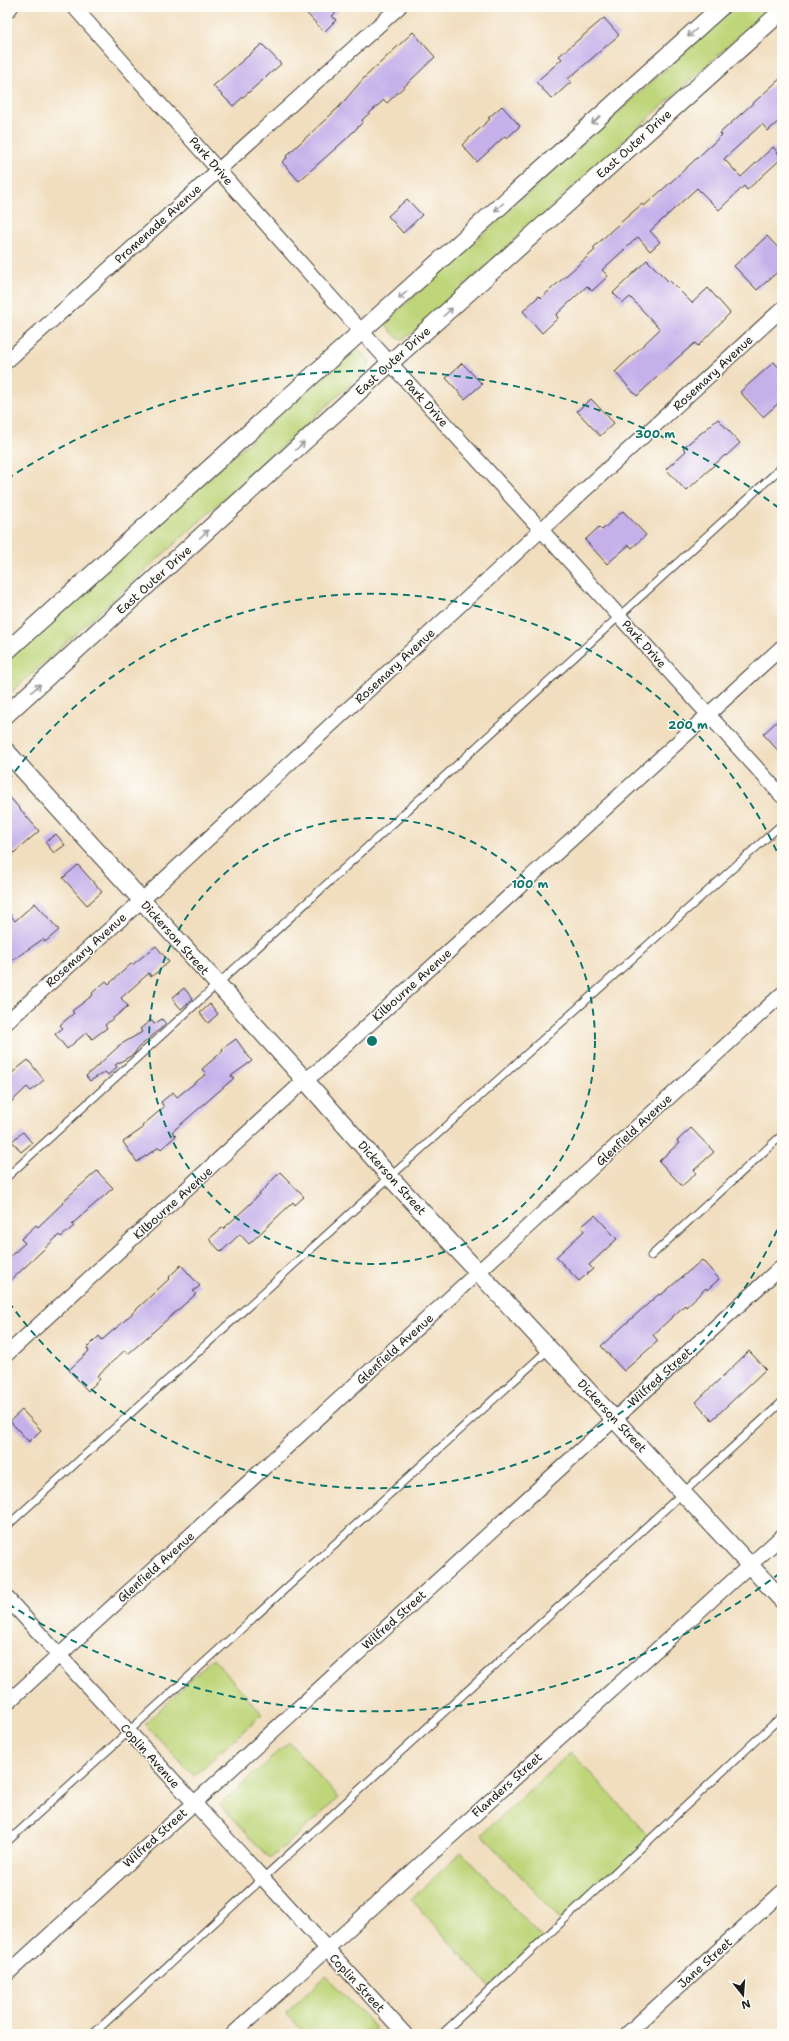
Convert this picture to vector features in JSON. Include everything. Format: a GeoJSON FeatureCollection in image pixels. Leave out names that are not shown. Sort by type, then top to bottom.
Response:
{"type":"FeatureCollection","features":[{"type":"Feature","properties":{"kind":"street"},"geometry":{"type":"LineString","coordinates":[[7,11],[11,7]]}},
{"type":"Feature","properties":{"kind":"street","name":"Park Drive"},"geometry":{"type":"LineString","coordinates":[[74,7],[361,332],[782,796]]}},
{"type":"Feature","properties":{"kind":"street","name":"Promenade Avenue"},"geometry":{"type":"LineString","coordinates":[[7,361],[399,7]]}},
{"type":"Feature","properties":{"kind":"street"},"geometry":{"type":"LineString","coordinates":[[7,651],[721,7]]}},
{"type":"Feature","properties":{"kind":"street","name":"East Outer Drive"},"geometry":{"type":"LineString","coordinates":[[7,714],[390,364],[782,11]]}},
{"type":"Feature","properties":{"kind":"street","name":"Rosemary Avenue"},"geometry":{"type":"LineString","coordinates":[[7,1022],[141,901],[782,309]]}},
{"type":"Feature","properties":{"kind":"street","name":"Kilbourne Avenue"},"geometry":{"type":"LineString","coordinates":[[7,1354],[295,1091],[305,1080],[320,1069],[782,647]]}},
{"type":"Feature","properties":{"kind":"street","name":"Dickerson Street"},"geometry":{"type":"LineString","coordinates":[[7,752],[305,1080],[390,1177],[782,1600]]}},
{"type":"Feature","properties":{"kind":"street","name":"Glenfield Avenue"},"geometry":{"type":"LineString","coordinates":[[7,1703],[479,1273],[782,994]]}},
{"type":"Feature","properties":{"kind":"street","name":"Wilfred Street"},"geometry":{"type":"LineString","coordinates":[[7,1974],[782,1266]]}},
{"type":"Feature","properties":{"kind":"street","name":"Flanders Street"},"geometry":{"type":"LineString","coordinates":[[233,2034],[782,1536]]}},
{"type":"Feature","properties":{"kind":"street","name":"Coplin Avenue"},"geometry":{"type":"LineString","coordinates":[[7,1598],[326,1949]]}},
{"type":"Feature","properties":{"kind":"street","name":"Jane Street"},"geometry":{"type":"LineString","coordinates":[[627,2034],[782,1892]]}},
{"type":"Feature","properties":{"kind":"street","name":"Coplin Street"},"geometry":{"type":"LineString","coordinates":[[326,1949],[405,2034]]}},
{"type":"Feature","properties":{"kind":"lane"},"geometry":{"type":"LineString","coordinates":[[7,1177],[782,467]]}},
{"type":"Feature","properties":{"kind":"lane"},"geometry":{"type":"LineString","coordinates":[[7,1526],[390,1177],[782,824]]}},
{"type":"Feature","properties":{"kind":"lane"},"geometry":{"type":"LineString","coordinates":[[651,1256],[782,1135]]}},
{"type":"Feature","properties":{"kind":"lane"},"geometry":{"type":"LineString","coordinates":[[7,1842],[127,1731],[549,1349]]}},
{"type":"Feature","properties":{"kind":"lane"},"geometry":{"type":"LineString","coordinates":[[93,2034],[782,1402]]}},
{"type":"Feature","properties":{"kind":"lane"},"geometry":{"type":"LineString","coordinates":[[442,2034],[782,1716]]}},
{"type":"Feature","properties":{"kind":"green space"},"geometry":{"type":"Polygon","coordinates":[[[735,7],[771,7],[411,334],[401,340],[394,335],[386,324],[388,320],[735,7]]]}},
{"type":"Feature","properties":{"kind":"green space"},"geometry":{"type":"Polygon","coordinates":[[[358,349],[370,361],[367,369],[7,696],[7,661],[349,352],[358,349]]]}},
{"type":"Feature","properties":{"kind":"green space"},"geometry":{"type":"Polygon","coordinates":[[[213,1658],[262,1714],[194,1776],[145,1724],[213,1658]]]}},
{"type":"Feature","properties":{"kind":"green space"},"geometry":{"type":"Polygon","coordinates":[[[289,1742],[339,1798],[270,1859],[220,1805],[289,1742]]]}},
{"type":"Feature","properties":{"kind":"green space"},"geometry":{"type":"Polygon","coordinates":[[[571,1752],[651,1839],[563,1922],[482,1834],[571,1752]]]}},
{"type":"Feature","properties":{"kind":"green space"},"geometry":{"type":"Polygon","coordinates":[[[462,1852],[543,1939],[490,1987],[411,1899],[462,1852]]]}},
{"type":"Feature","properties":{"kind":"green space"},"geometry":{"type":"Polygon","coordinates":[[[326,1976],[377,2029],[371,2034],[306,2034],[286,2013],[326,1976]]]}},
{"type":"Feature","properties":{"kind":"building"},"geometry":{"type":"Polygon","coordinates":[[[301,7],[342,7],[332,16],[336,20],[324,32],[301,7]]]}},
{"type":"Feature","properties":{"kind":"building"},"geometry":{"type":"Polygon","coordinates":[[[604,18],[619,35],[568,79],[571,82],[552,99],[536,82],[562,59],[559,56],[604,18]]]}},
{"type":"Feature","properties":{"kind":"building"},"geometry":{"type":"Polygon","coordinates":[[[413,32],[435,57],[387,103],[384,100],[362,120],[363,122],[346,139],[299,181],[282,162],[287,158],[286,156],[338,108],[364,78],[413,32]]]}},
{"type":"Feature","properties":{"kind":"building"},"geometry":{"type":"Polygon","coordinates":[[[262,44],[281,64],[233,106],[213,86],[262,44]]]}},
{"type":"Feature","properties":{"kind":"building"},"geometry":{"type":"Polygon","coordinates":[[[782,77],[782,118],[768,131],[762,124],[724,159],[741,177],[773,147],[782,158],[747,190],[744,186],[719,210],[697,188],[650,231],[660,242],[650,251],[638,237],[602,270],[608,276],[592,291],[587,286],[556,315],[558,318],[542,333],[523,311],[539,296],[541,298],[595,250],[593,248],[612,230],[642,204],[644,206],[672,181],[722,135],[720,133],[782,77]]]}},
{"type":"Feature","properties":{"kind":"building"},"geometry":{"type":"Polygon","coordinates":[[[502,106],[520,126],[507,138],[505,136],[477,162],[462,145],[502,106]]]}},
{"type":"Feature","properties":{"kind":"building"},"geometry":{"type":"Polygon","coordinates":[[[407,199],[422,215],[403,233],[388,216],[407,199]]]}},
{"type":"Feature","properties":{"kind":"building"},"geometry":{"type":"Polygon","coordinates":[[[767,236],[782,252],[782,268],[757,290],[734,266],[767,236]]]}},
{"type":"Feature","properties":{"kind":"building"},"geometry":{"type":"Polygon","coordinates":[[[647,260],[692,303],[708,288],[730,313],[698,346],[695,343],[637,396],[615,372],[660,329],[630,297],[623,303],[613,293],[647,260]]]}},
{"type":"Feature","properties":{"kind":"building"},"geometry":{"type":"Polygon","coordinates":[[[774,362],[782,371],[782,400],[763,417],[740,392],[774,362]]]}},
{"type":"Feature","properties":{"kind":"building"},"geometry":{"type":"Polygon","coordinates":[[[462,363],[482,384],[465,399],[446,378],[462,363]]]}},
{"type":"Feature","properties":{"kind":"building"},"geometry":{"type":"Polygon","coordinates":[[[591,399],[614,423],[600,436],[577,411],[591,399]]]}},
{"type":"Feature","properties":{"kind":"building"},"geometry":{"type":"Polygon","coordinates":[[[718,419],[740,443],[686,491],[666,469],[686,451],[683,448],[718,419]]]}},
{"type":"Feature","properties":{"kind":"building"},"geometry":{"type":"Polygon","coordinates":[[[623,511],[646,535],[632,548],[629,545],[607,564],[585,540],[599,527],[602,530],[623,511]]]}},
{"type":"Feature","properties":{"kind":"building"},"geometry":{"type":"Polygon","coordinates":[[[782,717],[782,755],[763,734],[782,717]]]}},
{"type":"Feature","properties":{"kind":"building"},"geometry":{"type":"Polygon","coordinates":[[[7,794],[39,831],[7,859],[7,794]]]}},
{"type":"Feature","properties":{"kind":"building"},"geometry":{"type":"Polygon","coordinates":[[[56,834],[65,845],[54,853],[45,842],[56,834]]]}},
{"type":"Feature","properties":{"kind":"building"},"geometry":{"type":"Polygon","coordinates":[[[78,865],[102,892],[87,905],[63,878],[78,865]]]}},
{"type":"Feature","properties":{"kind":"building"},"geometry":{"type":"Polygon","coordinates":[[[35,903],[59,930],[45,942],[43,939],[7,964],[7,910],[15,921],[35,903]]]}},
{"type":"Feature","properties":{"kind":"building"},"geometry":{"type":"Polygon","coordinates":[[[156,946],[169,962],[151,977],[149,973],[121,998],[128,1006],[105,1025],[107,1028],[92,1039],[87,1032],[67,1049],[55,1034],[63,1028],[60,1025],[74,1013],[72,1011],[93,995],[92,993],[106,981],[109,984],[131,964],[132,965],[156,946]]]}},
{"type":"Feature","properties":{"kind":"building"},"geometry":{"type":"Polygon","coordinates":[[[184,988],[193,999],[181,1009],[172,998],[184,988]]]}},
{"type":"Feature","properties":{"kind":"building"},"geometry":{"type":"Polygon","coordinates":[[[210,1004],[218,1014],[208,1023],[200,1013],[210,1004]]]}},
{"type":"Feature","properties":{"kind":"building"},"geometry":{"type":"Polygon","coordinates":[[[162,1019],[166,1024],[138,1048],[134,1054],[115,1065],[117,1067],[108,1075],[105,1072],[90,1081],[86,1076],[118,1046],[142,1032],[140,1029],[151,1020],[154,1024],[162,1019]]]}},
{"type":"Feature","properties":{"kind":"building"},"geometry":{"type":"Polygon","coordinates":[[[236,1039],[252,1061],[231,1076],[234,1078],[172,1132],[176,1136],[161,1149],[159,1147],[137,1162],[123,1142],[143,1128],[142,1126],[164,1107],[161,1102],[173,1092],[177,1097],[206,1074],[202,1069],[223,1051],[222,1049],[236,1039]]]}},
{"type":"Feature","properties":{"kind":"building"},"geometry":{"type":"Polygon","coordinates":[[[28,1060],[44,1080],[31,1091],[27,1087],[7,1106],[7,1077],[28,1060]]]}},
{"type":"Feature","properties":{"kind":"building"},"geometry":{"type":"Polygon","coordinates":[[[691,1128],[714,1152],[694,1170],[696,1173],[682,1186],[659,1161],[679,1143],[677,1141],[691,1128]]]}},
{"type":"Feature","properties":{"kind":"building"},"geometry":{"type":"Polygon","coordinates":[[[23,1132],[32,1143],[21,1152],[12,1141],[23,1132]]]}},
{"type":"Feature","properties":{"kind":"building"},"geometry":{"type":"Polygon","coordinates":[[[97,1171],[113,1188],[72,1224],[74,1226],[61,1237],[59,1235],[7,1284],[7,1259],[25,1243],[21,1239],[36,1225],[38,1227],[63,1203],[62,1202],[97,1171]]]}},
{"type":"Feature","properties":{"kind":"building"},"geometry":{"type":"Polygon","coordinates":[[[280,1172],[304,1197],[295,1205],[293,1202],[249,1244],[240,1234],[221,1252],[209,1239],[222,1228],[223,1229],[250,1204],[280,1172]]]}},
{"type":"Feature","properties":{"kind":"building"},"geometry":{"type":"Polygon","coordinates":[[[595,1215],[617,1239],[589,1265],[593,1269],[579,1281],[556,1257],[584,1231],[581,1227],[595,1215]]]}},
{"type":"Feature","properties":{"kind":"building"},"geometry":{"type":"Polygon","coordinates":[[[702,1260],[719,1279],[707,1290],[706,1288],[686,1307],[685,1305],[653,1335],[658,1341],[624,1371],[601,1346],[659,1294],[661,1295],[702,1260]]]}},
{"type":"Feature","properties":{"kind":"building"},"geometry":{"type":"Polygon","coordinates":[[[181,1265],[200,1286],[193,1291],[196,1294],[128,1354],[125,1350],[97,1376],[100,1379],[88,1391],[69,1370],[89,1351],[87,1348],[99,1336],[102,1340],[123,1322],[170,1278],[169,1277],[181,1265]]]}},
{"type":"Feature","properties":{"kind":"building"},"geometry":{"type":"Polygon","coordinates":[[[749,1351],[766,1369],[712,1420],[696,1402],[749,1351]]]}},
{"type":"Feature","properties":{"kind":"building"},"geometry":{"type":"Polygon","coordinates":[[[22,1410],[41,1430],[29,1442],[10,1421],[22,1410]]]}}]}
